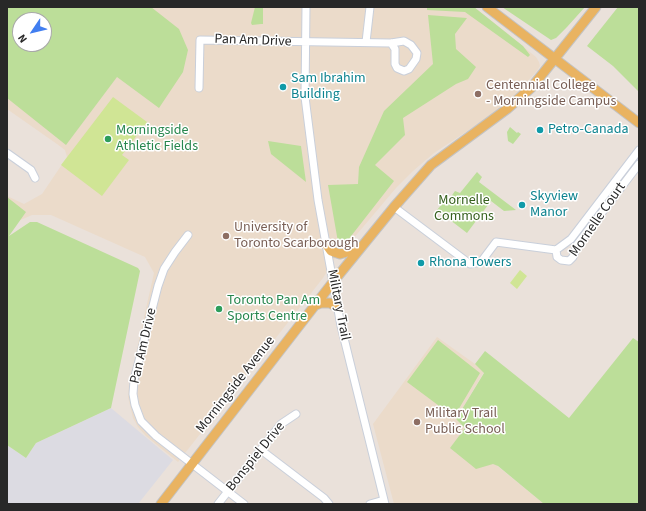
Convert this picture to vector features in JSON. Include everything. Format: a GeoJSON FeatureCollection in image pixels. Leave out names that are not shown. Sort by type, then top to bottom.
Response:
{"type":"FeatureCollection","features":[{"type":"Feature","properties":{"kind":"main road"},"geometry":{"type":"LineString","coordinates":[[487,7],[639,123]]}},
{"type":"Feature","properties":{"kind":"main road","name":"Morningside Avenue"},"geometry":{"type":"LineString","coordinates":[[161,504],[333,282],[394,207],[431,165],[507,109],[532,87],[596,7]]}},
{"type":"Feature","properties":{"kind":"main road"},"geometry":{"type":"LineString","coordinates":[[326,244],[331,251],[340,254],[362,246]]}},
{"type":"Feature","properties":{"kind":"main road"},"geometry":{"type":"LineString","coordinates":[[316,305],[321,303],[330,303],[337,307]]}},
{"type":"Feature","properties":{"kind":"street","name":"Military Trail"},"geometry":{"type":"LineString","coordinates":[[306,7],[306,104],[317,192],[337,307],[384,502]]}},
{"type":"Feature","properties":{"kind":"street"},"geometry":{"type":"LineString","coordinates":[[366,42],[370,7]]}},
{"type":"Feature","properties":{"kind":"street","name":"Pan Am Drive"},"geometry":{"type":"LineString","coordinates":[[198,88],[200,40],[306,43]]}},
{"type":"Feature","properties":{"kind":"street"},"geometry":{"type":"LineString","coordinates":[[306,43],[391,43],[404,41],[411,45],[417,52],[416,59],[409,69],[404,71],[397,68],[395,64],[395,49],[391,43]]}},
{"type":"Feature","properties":{"kind":"street","name":"Mornelle Court"},"geometry":{"type":"LineString","coordinates":[[394,207],[470,264],[481,262],[496,242],[556,250],[571,239],[639,150]]}},
{"type":"Feature","properties":{"kind":"street"},"geometry":{"type":"LineString","coordinates":[[7,153],[31,170],[35,178]]}},
{"type":"Feature","properties":{"kind":"street","name":"Mornelle Court"},"geometry":{"type":"LineString","coordinates":[[556,250],[557,257],[565,262],[568,262],[573,257],[577,245],[639,164]]}},
{"type":"Feature","properties":{"kind":"street","name":"Pan Am Drive"},"geometry":{"type":"LineString","coordinates":[[188,235],[164,269],[158,286],[134,380],[133,394],[135,405],[141,421],[156,436],[244,504]]}},
{"type":"Feature","properties":{"kind":"street","name":"Bonspiel Drive"},"geometry":{"type":"LineString","coordinates":[[218,504],[281,424],[296,414]]}},
{"type":"Feature","properties":{"kind":"street"},"geometry":{"type":"LineString","coordinates":[[261,450],[324,498],[328,504]]}},
{"type":"Feature","properties":{"kind":"street"},"geometry":{"type":"LineString","coordinates":[[370,504],[384,502]]}},
{"type":"Feature","properties":{"kind":"shaded area","name":"University of Toronto Scarborough"},"geometry":{"type":"Polygon","coordinates":[[[7,7],[474,7],[536,57],[540,66],[508,102],[434,153],[396,188],[347,246],[341,249],[323,278],[178,462],[146,436],[138,427],[133,418],[128,397],[129,384],[154,273],[145,257],[51,215],[32,215],[7,226],[7,196],[24,204],[42,194],[67,157],[65,150],[7,109],[7,7]]]}},
{"type":"Feature","properties":{"kind":"shaded area","name":"Military Trail Public School"},"geometry":{"type":"Polygon","coordinates":[[[437,337],[484,372],[456,419],[495,464],[544,504],[394,504],[373,424],[437,337]]]}},
{"type":"Feature","properties":{"kind":"shaded area"},"geometry":{"type":"Polygon","coordinates":[[[111,408],[173,460],[138,504],[7,504],[7,445],[26,458],[36,443],[111,408]]]}},
{"type":"Feature","properties":{"kind":"green space"},"geometry":{"type":"Polygon","coordinates":[[[7,7],[151,7],[179,29],[188,50],[183,72],[159,108],[117,77],[66,145],[7,98],[7,7]]]}},
{"type":"Feature","properties":{"kind":"green space"},"geometry":{"type":"Polygon","coordinates":[[[255,7],[263,7],[263,24],[252,25],[251,23],[255,7]]]}},
{"type":"Feature","properties":{"kind":"green space"},"geometry":{"type":"Polygon","coordinates":[[[427,7],[474,7],[523,46],[530,55],[528,57],[465,12],[427,10],[427,7]]]}},
{"type":"Feature","properties":{"kind":"green space"},"geometry":{"type":"Polygon","coordinates":[[[502,7],[585,7],[556,38],[551,40],[502,7]]]}},
{"type":"Feature","properties":{"kind":"green space"},"geometry":{"type":"Polygon","coordinates":[[[618,7],[639,7],[639,92],[613,66],[587,46],[618,7]]]}},
{"type":"Feature","properties":{"kind":"green space"},"geometry":{"type":"Polygon","coordinates":[[[428,15],[467,18],[455,34],[456,49],[476,67],[468,79],[456,84],[403,118],[405,135],[375,165],[394,181],[348,240],[338,242],[328,185],[358,184],[359,167],[384,111],[433,64],[428,15]]]}},
{"type":"Feature","properties":{"kind":"green space","name":"Morningside Athletic Fields"},"geometry":{"type":"Polygon","coordinates":[[[113,97],[147,122],[122,155],[129,160],[102,196],[61,165],[113,97]]]}},
{"type":"Feature","properties":{"kind":"green space"},"geometry":{"type":"Polygon","coordinates":[[[510,127],[517,133],[518,132],[521,134],[513,144],[508,141],[507,132],[510,127]]]}},
{"type":"Feature","properties":{"kind":"green space"},"geometry":{"type":"Polygon","coordinates":[[[268,141],[301,146],[306,182],[271,154],[268,141]]]}},
{"type":"Feature","properties":{"kind":"green space","name":"Mornelle Commons"},"geometry":{"type":"Polygon","coordinates":[[[477,172],[482,177],[479,182],[516,210],[504,211],[491,201],[467,233],[437,210],[455,191],[460,193],[477,172]]]}},
{"type":"Feature","properties":{"kind":"green space"},"geometry":{"type":"Polygon","coordinates":[[[7,197],[26,212],[9,236],[30,222],[37,222],[138,268],[140,271],[111,408],[36,443],[26,458],[7,445],[7,197]]]}},
{"type":"Feature","properties":{"kind":"green space"},"geometry":{"type":"Polygon","coordinates":[[[520,270],[527,276],[517,289],[510,283],[520,270]]]}},
{"type":"Feature","properties":{"kind":"green space"},"geometry":{"type":"Polygon","coordinates":[[[633,338],[639,342],[639,504],[544,504],[498,466],[493,464],[476,469],[450,448],[465,428],[456,419],[484,373],[475,364],[485,351],[569,418],[633,338]]]}},
{"type":"Feature","properties":{"kind":"green space"},"geometry":{"type":"Polygon","coordinates":[[[438,340],[480,373],[454,417],[407,382],[438,340]]]}},
{"type":"Feature","properties":{"kind":"place","name":"Sam Ibrahim Building"},"geometry":{"type":"Point","coordinates":[283,87]}},
{"type":"Feature","properties":{"kind":"place","name":"Centennial College - Morningside Campus"},"geometry":{"type":"Point","coordinates":[478,94]}},
{"type":"Feature","properties":{"kind":"place","name":"Petro-Canada"},"geometry":{"type":"Point","coordinates":[540,130]}},
{"type":"Feature","properties":{"kind":"place","name":"Morningside Athletic Fields"},"geometry":{"type":"Point","coordinates":[108,139]}},
{"type":"Feature","properties":{"kind":"place","name":"Skyview Manor"},"geometry":{"type":"Point","coordinates":[522,205]}},
{"type":"Feature","properties":{"kind":"place","name":"University of Toronto Scarborough"},"geometry":{"type":"Point","coordinates":[226,236]}},
{"type":"Feature","properties":{"kind":"place","name":"Rhona Towers"},"geometry":{"type":"Point","coordinates":[421,263]}},
{"type":"Feature","properties":{"kind":"place","name":"Toronto Pan Am Sports Centre"},"geometry":{"type":"Point","coordinates":[219,309]}},
{"type":"Feature","properties":{"kind":"place","name":"Military Trail Public School"},"geometry":{"type":"Point","coordinates":[417,422]}}]}
